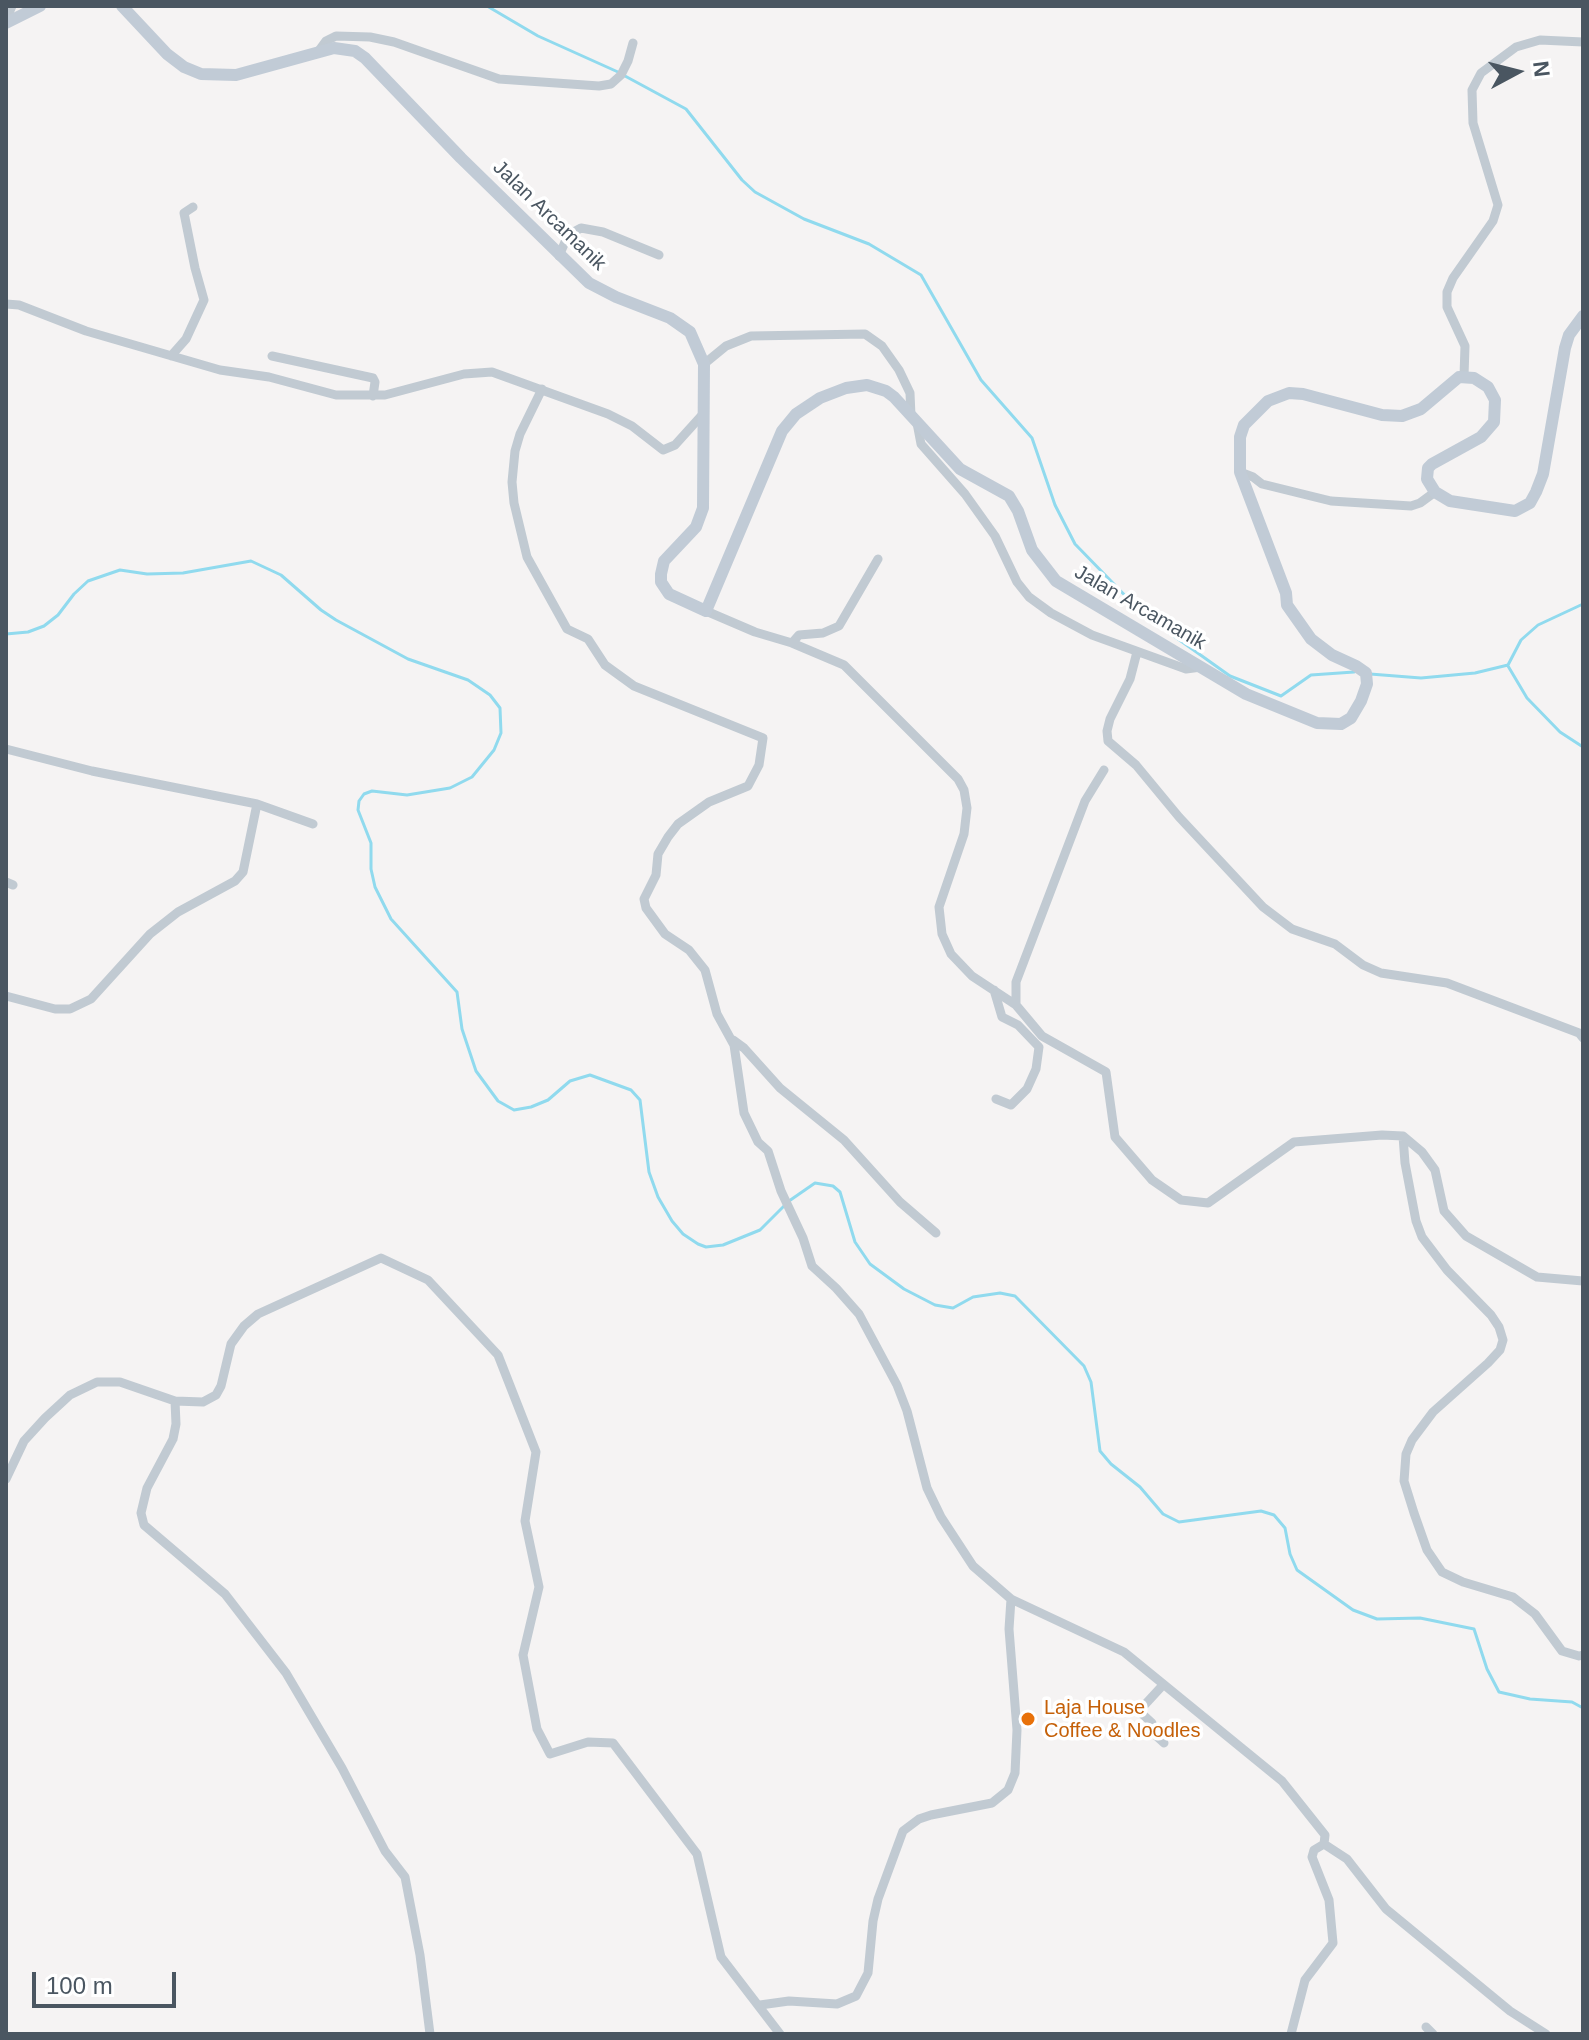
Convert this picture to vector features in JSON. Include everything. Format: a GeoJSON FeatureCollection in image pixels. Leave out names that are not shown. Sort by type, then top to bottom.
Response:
{"type":"FeatureCollection","features":[{"type":"Feature","properties":{"kind":"street"},"geometry":{"type":"LineString","coordinates":[[6,21],[12,6]]}},
{"type":"Feature","properties":{"kind":"street"},"geometry":{"type":"LineString","coordinates":[[6,21],[40,6]]}},
{"type":"Feature","properties":{"kind":"street","name":"Jalan Arcamanik"},"geometry":{"type":"LineString","coordinates":[[122,6],[167,54],[184,67],[201,74],[236,75],[318,52],[341,48],[355,51],[559,256],[601,291],[681,325],[696,342],[704,364]]}},
{"type":"Feature","properties":{"kind":"street"},"geometry":{"type":"LineString","coordinates":[[318,52],[326,41],[336,36],[370,37],[394,42],[499,79],[599,86],[611,84],[621,75],[633,43]]}},
{"type":"Feature","properties":{"kind":"street"},"geometry":{"type":"LineString","coordinates":[[1583,42],[1540,40],[1516,47],[1481,73],[1472,90],[1473,123],[1498,205],[1493,221],[1453,278],[1447,292],[1447,307],[1465,346],[1464,376],[1488,387],[1495,400],[1495,416],[1490,428],[1481,437],[1428,468],[1427,479],[1435,492],[1450,501],[1509,512],[1530,503],[1543,474],[1565,348],[1569,335],[1583,316]]}},
{"type":"Feature","properties":{"kind":"street"},"geometry":{"type":"LineString","coordinates":[[171,356],[186,339],[204,300],[184,213],[193,207]]}},
{"type":"Feature","properties":{"kind":"street"},"geometry":{"type":"LineString","coordinates":[[559,256],[568,235],[581,228],[603,232],[659,255]]}},
{"type":"Feature","properties":{"kind":"street"},"geometry":{"type":"LineString","coordinates":[[6,304],[19,305],[86,331],[220,370],[269,377],[336,395],[373,396],[478,372],[492,372],[632,426],[663,450],[675,445],[703,414]]}},
{"type":"Feature","properties":{"kind":"street"},"geometry":{"type":"LineString","coordinates":[[1201,667],[1186,669],[1077,628],[1023,591],[995,536],[965,494],[921,444],[910,393],[899,370],[882,346],[865,334],[751,336],[726,346],[704,364],[703,508],[696,527],[664,561],[661,582],[669,594],[706,611],[844,665],[958,779],[964,790],[967,808],[964,834],[939,907],[942,934],[951,954],[972,976],[1016,1005],[1042,1036],[1106,1072],[1115,1137],[1152,1180],[1181,1200],[1208,1203],[1294,1142],[1403,1136],[1422,1152],[1435,1170],[1444,1211],[1466,1236],[1537,1277],[1583,1281]]}},
{"type":"Feature","properties":{"kind":"street"},"geometry":{"type":"LineString","coordinates":[[272,356],[373,378],[373,396]]}},
{"type":"Feature","properties":{"kind":"street","name":"Jalan Arcamanik"},"geometry":{"type":"LineString","coordinates":[[706,611],[738,541],[775,442],[789,421],[820,398],[846,388],[867,385],[886,391],[960,469],[1009,496],[1018,511],[1032,550],[1056,581],[1266,704],[1328,725],[1341,724],[1351,718],[1366,689],[1367,679],[1363,669],[1332,655],[1311,639],[1287,605],[1286,593],[1240,472],[1240,437],[1244,425],[1259,407],[1274,397],[1289,393],[1382,415],[1402,416],[1421,409],[1464,376]]}},
{"type":"Feature","properties":{"kind":"street"},"geometry":{"type":"LineString","coordinates":[[542,389],[515,451],[512,482],[514,503],[527,557],[567,629],[588,639],[605,665],[634,686],[763,738],[759,765],[748,786],[709,802],[678,824],[668,837],[658,854],[656,875],[644,899],[651,918],[665,934],[689,950],[705,970],[717,1014],[735,1050],[742,1108],[758,1142],[768,1151],[812,1266],[859,1314],[897,1385],[927,1488],[941,1517],[973,1566],[1011,1599],[1124,1652],[1282,1781],[1325,1835],[1324,1844]]}},
{"type":"Feature","properties":{"kind":"street"},"geometry":{"type":"LineString","coordinates":[[1240,472],[1262,484],[1331,501],[1411,506],[1435,492]]}},
{"type":"Feature","properties":{"kind":"street"},"geometry":{"type":"LineString","coordinates":[[792,643],[799,635],[823,633],[839,626],[878,559]]}},
{"type":"Feature","properties":{"kind":"street"},"geometry":{"type":"LineString","coordinates":[[1137,652],[1130,679],[1110,719],[1108,741],[1136,765],[1179,817],[1263,907],[1292,929],[1335,944],[1363,965],[1381,973],[1447,983],[1579,1033],[1583,1038]]}},
{"type":"Feature","properties":{"kind":"street"},"geometry":{"type":"LineString","coordinates":[[6,749],[92,771],[257,804],[313,824]]}},
{"type":"Feature","properties":{"kind":"street"},"geometry":{"type":"LineString","coordinates":[[1016,1005],[1016,982],[1085,801],[1104,770]]}},
{"type":"Feature","properties":{"kind":"street"},"geometry":{"type":"LineString","coordinates":[[6,996],[55,1009],[70,1009],[91,999],[150,934],[178,912],[235,881],[243,872],[257,804]]}},
{"type":"Feature","properties":{"kind":"street"},"geometry":{"type":"LineString","coordinates":[[994,990],[1002,1017],[1018,1025],[1039,1047],[1036,1069],[1027,1089],[1011,1105],[996,1099]]}},
{"type":"Feature","properties":{"kind":"street"},"geometry":{"type":"LineString","coordinates":[[727,1036],[744,1048],[780,1088],[844,1140],[900,1202],[936,1233]]}},
{"type":"Feature","properties":{"kind":"street"},"geometry":{"type":"LineString","coordinates":[[1403,1136],[1416,1221],[1422,1237],[1447,1270],[1491,1315],[1503,1340],[1500,1350],[1433,1412],[1412,1440],[1406,1454],[1404,1481],[1414,1513],[1427,1550],[1442,1572],[1463,1582],[1513,1597],[1535,1614],[1562,1651],[1583,1655]]}},
{"type":"Feature","properties":{"kind":"street"},"geometry":{"type":"LineString","coordinates":[[6,1479],[24,1441],[45,1418],[70,1395],[97,1382],[120,1382],[175,1401],[203,1402],[216,1395],[231,1344],[258,1314],[381,1258],[428,1280],[498,1355],[536,1452],[525,1521],[539,1587],[523,1655],[537,1729],[550,1754],[588,1742],[613,1743],[697,1854],[721,1957],[780,2034]]}},
{"type":"Feature","properties":{"kind":"street"},"geometry":{"type":"LineString","coordinates":[[175,1401],[173,1439],[147,1488],[141,1513],[144,1525],[225,1594],[277,1661],[336,1756],[385,1851],[405,1877],[420,1955],[430,2034]]}},
{"type":"Feature","properties":{"kind":"street"},"geometry":{"type":"LineString","coordinates":[[760,2005],[789,2001],[837,2004],[856,1996],[868,1973],[878,1899],[903,1831],[919,1819],[931,1815],[992,1803],[1008,1790],[1015,1773],[1017,1730],[1009,1629],[1011,1599]]}},
{"type":"Feature","properties":{"kind":"street"},"geometry":{"type":"LineString","coordinates":[[1163,1685],[1139,1711],[1152,1723],[1153,1733],[1164,1743]]}},
{"type":"Feature","properties":{"kind":"street"},"geometry":{"type":"LineString","coordinates":[[1291,2034],[1305,1980],[1333,1943],[1329,1900],[1312,1857],[1314,1850],[1324,1844]]}},
{"type":"Feature","properties":{"kind":"street"},"geometry":{"type":"LineString","coordinates":[[1324,1844],[1347,1859],[1386,1909],[1510,2011],[1546,2034]]}},
{"type":"Feature","properties":{"kind":"waterway"},"geometry":{"type":"LineString","coordinates":[[487,6],[538,36],[618,72]]}},
{"type":"Feature","properties":{"kind":"waterway"},"geometry":{"type":"LineString","coordinates":[[625,76],[686,109],[755,192],[804,219],[869,244],[921,275],[981,380],[1032,438],[1055,505],[1075,544],[1143,614],[1230,676],[1281,696],[1311,675],[1354,672]]}},
{"type":"Feature","properties":{"kind":"waterway"},"geometry":{"type":"LineString","coordinates":[[6,634],[28,632],[44,626],[88,581],[120,570],[147,574],[183,573],[251,561],[281,575],[336,620],[408,659],[468,680],[490,695],[500,708],[501,733],[494,750],[472,777],[450,788],[407,795],[372,791],[364,794],[358,810],[371,843],[375,887],[391,919],[457,992],[462,1029],[476,1071],[498,1101],[514,1110],[548,1100],[570,1081],[590,1075],[631,1090],[640,1100],[649,1172],[658,1197],[683,1234],[698,1244],[706,1247],[723,1245],[760,1230],[784,1206]]}},
{"type":"Feature","properties":{"kind":"waterway"},"geometry":{"type":"LineString","coordinates":[[1370,674],[1421,678],[1475,673],[1508,665],[1521,640],[1538,625],[1583,604]]}},
{"type":"Feature","properties":{"kind":"waterway"},"geometry":{"type":"LineString","coordinates":[[1508,666],[1527,698],[1560,732],[1583,747]]}},
{"type":"Feature","properties":{"kind":"waterway"},"geometry":{"type":"LineString","coordinates":[[789,1201],[815,1183],[833,1186],[840,1192],[855,1242],[870,1264],[904,1289],[935,1305],[953,1308],[973,1297],[1000,1293],[1015,1296],[1084,1366],[1091,1382],[1100,1451],[1140,1487],[1163,1514],[1179,1522],[1261,1511],[1274,1515],[1285,1528],[1297,1570],[1353,1610],[1377,1619],[1420,1618],[1474,1629],[1487,1669],[1499,1692],[1530,1699],[1572,1702],[1583,1708]]}},
{"type":"Feature","properties":{"kind":"place","name":"Laja House Coffee & Noodles"},"geometry":{"type":"Point","coordinates":[1028,1719]}}]}
